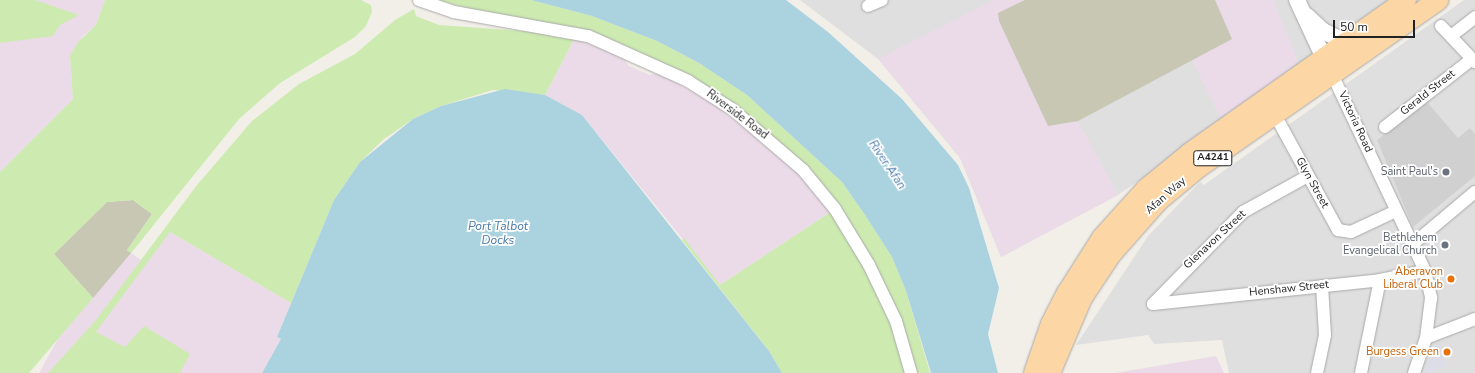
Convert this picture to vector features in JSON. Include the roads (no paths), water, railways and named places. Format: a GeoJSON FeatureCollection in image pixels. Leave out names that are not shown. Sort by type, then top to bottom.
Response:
{"type":"FeatureCollection","features":[{"type":"Feature","properties":{"kind":"main road","name":"Afan Way"},"geometry":{"type":"LineString","coordinates":[[1050,373],[1082,298],[1136,223],[1199,167],[1328,66],[1346,42],[1406,0]]}},
{"type":"Feature","properties":{"kind":"main road","name":"Afan Way"},"geometry":{"type":"LineString","coordinates":[[1034,373],[1051,324],[1067,293],[1102,238],[1126,210],[1172,165],[1328,66],[1438,0]]}},
{"type":"Feature","properties":{"kind":"street","name":"Riverside Road"},"geometry":{"type":"LineString","coordinates":[[419,0],[454,12],[588,36],[688,81],[732,109],[803,170],[835,209],[869,265],[896,321],[911,373]]}},
{"type":"Feature","properties":{"kind":"street"},"geometry":{"type":"LineString","coordinates":[[868,6],[882,0]]}},
{"type":"Feature","properties":{"kind":"street"},"geometry":{"type":"LineString","coordinates":[[1300,6],[1323,31],[1346,42]]}},
{"type":"Feature","properties":{"kind":"street","name":"Victoria Road"},"geometry":{"type":"LineString","coordinates":[[1300,6],[1425,271],[1431,298],[1426,338],[1414,373]]}},
{"type":"Feature","properties":{"kind":"street"},"geometry":{"type":"LineString","coordinates":[[1451,36],[1475,17]]}},
{"type":"Feature","properties":{"kind":"street"},"geometry":{"type":"LineString","coordinates":[[1441,26],[1474,60]]}},
{"type":"Feature","properties":{"kind":"street","name":"Gerald Street"},"geometry":{"type":"LineString","coordinates":[[1385,127],[1474,60]]}},
{"type":"Feature","properties":{"kind":"street","name":"Glyn Street"},"geometry":{"type":"LineString","coordinates":[[1280,124],[1338,230],[1352,232],[1396,210]]}},
{"type":"Feature","properties":{"kind":"street","name":"Glenavon Street"},"geometry":{"type":"LineString","coordinates":[[1153,304],[1243,212],[1308,176]]}},
{"type":"Feature","properties":{"kind":"street"},"geometry":{"type":"LineString","coordinates":[[1413,244],[1475,192]]}},
{"type":"Feature","properties":{"kind":"street","name":"Henshaw Street"},"geometry":{"type":"LineString","coordinates":[[1153,304],[1380,280],[1425,271]]}},
{"type":"Feature","properties":{"kind":"street"},"geometry":{"type":"LineString","coordinates":[[1361,373],[1380,280]]}},
{"type":"Feature","properties":{"kind":"street"},"geometry":{"type":"LineString","coordinates":[[1318,373],[1325,335],[1322,286]]}},
{"type":"Feature","properties":{"kind":"street"},"geometry":{"type":"LineString","coordinates":[[1426,338],[1475,319]]}},
{"type":"Feature","properties":{"kind":"water","name":"River Afan"},"geometry":{"type":"Polygon","coordinates":[[[531,0],[786,0],[828,32],[902,99],[958,165],[969,188],[999,288],[988,334],[998,373],[931,373],[906,291],[892,257],[865,215],[842,182],[747,95],[699,63],[657,41],[592,16],[531,0]]]}},
{"type":"Feature","properties":{"kind":"water","name":"Port Talbot Docks"},"geometry":{"type":"Polygon","coordinates":[[[505,89],[545,95],[582,115],[769,351],[782,373],[262,373],[281,339],[277,337],[334,200],[360,162],[413,119],[441,106],[505,89]]]}},
{"type":"Feature","properties":{"kind":"place","name":"Saint Paul's"},"geometry":{"type":"Point","coordinates":[1446,172]}},
{"type":"Feature","properties":{"kind":"place","name":"Bethlehem Evangelical Church"},"geometry":{"type":"Point","coordinates":[1445,245]}},
{"type":"Feature","properties":{"kind":"place","name":"Aberavon Liberal Club"},"geometry":{"type":"Point","coordinates":[1451,279]}},
{"type":"Feature","properties":{"kind":"place","name":"Burgess Green"},"geometry":{"type":"Point","coordinates":[1447,352]}}]}
